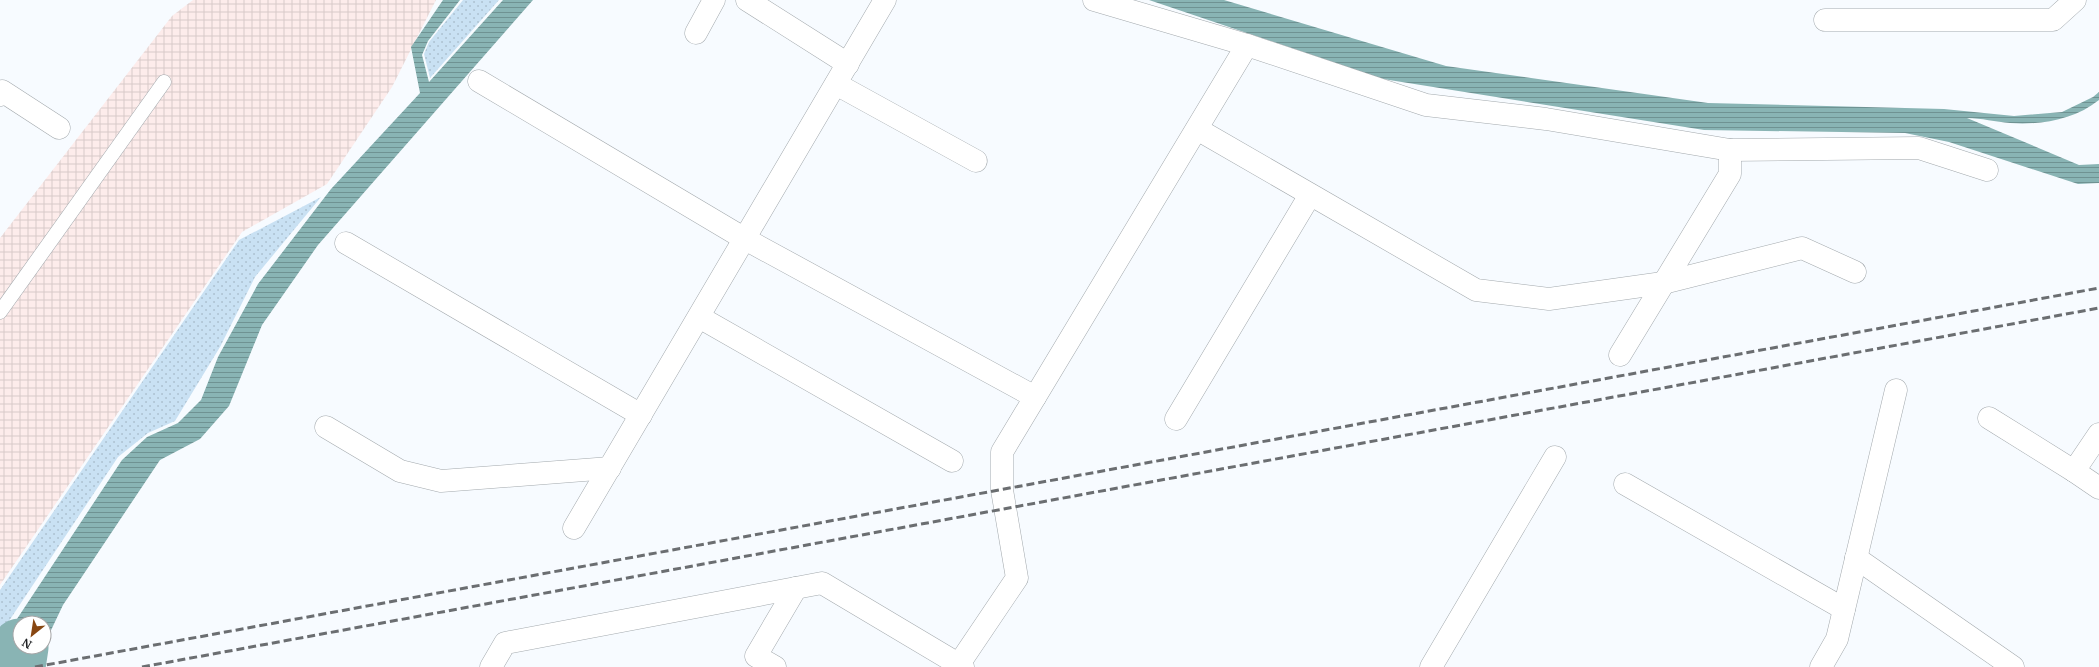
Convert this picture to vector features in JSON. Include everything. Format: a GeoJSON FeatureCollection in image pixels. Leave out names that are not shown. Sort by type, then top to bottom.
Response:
{"type":"FeatureCollection","features":[{"type":"Feature","properties":{"kind":"street"},"geometry":{"type":"LineString","coordinates":[[696,33],[714,0]]}},
{"type":"Feature","properties":{"kind":"street"},"geometry":{"type":"LineString","coordinates":[[747,0],[848,64]]}},
{"type":"Feature","properties":{"kind":"street"},"geometry":{"type":"LineString","coordinates":[[574,528],[886,0]]}},
{"type":"Feature","properties":{"kind":"street"},"geometry":{"type":"LineString","coordinates":[[1094,0],[1247,45],[1426,105],[1546,119],[1730,150],[1919,148],[1987,170]]}},
{"type":"Feature","properties":{"kind":"street"},"geometry":{"type":"LineString","coordinates":[[1824,20],[2053,20],[2074,0]]}},
{"type":"Feature","properties":{"kind":"street"},"geometry":{"type":"LineString","coordinates":[[491,667],[505,643],[822,583],[960,666],[1017,578],[1002,490],[1002,452],[1247,45]]}},
{"type":"Feature","properties":{"kind":"street"},"geometry":{"type":"LineString","coordinates":[[479,81],[745,238],[1035,397]]}},
{"type":"Feature","properties":{"kind":"street"},"geometry":{"type":"LineString","coordinates":[[836,84],[976,161]]}},
{"type":"Feature","properties":{"kind":"street"},"geometry":{"type":"LineString","coordinates":[[0,95],[2,91],[60,128]]}},
{"type":"Feature","properties":{"kind":"street"},"geometry":{"type":"LineString","coordinates":[[1197,129],[1476,290],[1549,299],[1663,283],[1802,248],[1855,272]]}},
{"type":"Feature","properties":{"kind":"street"},"geometry":{"type":"LineString","coordinates":[[1620,355],[1730,174],[1730,150]]}},
{"type":"Feature","properties":{"kind":"street"},"geometry":{"type":"LineString","coordinates":[[1176,418],[1310,195]]}},
{"type":"Feature","properties":{"kind":"street"},"geometry":{"type":"LineString","coordinates":[[346,243],[641,415]]}},
{"type":"Feature","properties":{"kind":"street"},"geometry":{"type":"LineString","coordinates":[[699,317],[952,461]]}},
{"type":"Feature","properties":{"kind":"street"},"geometry":{"type":"LineString","coordinates":[[1821,667],[1837,639],[1896,390]]}},
{"type":"Feature","properties":{"kind":"street"},"geometry":{"type":"LineString","coordinates":[[1989,418],[2099,488]]}},
{"type":"Feature","properties":{"kind":"street"},"geometry":{"type":"LineString","coordinates":[[326,427],[400,471],[441,481],[610,468]]}},
{"type":"Feature","properties":{"kind":"street"},"geometry":{"type":"LineString","coordinates":[[2074,471],[2099,434]]}},
{"type":"Feature","properties":{"kind":"street"},"geometry":{"type":"LineString","coordinates":[[1431,667],[1555,457]]}},
{"type":"Feature","properties":{"kind":"street"},"geometry":{"type":"LineString","coordinates":[[1625,484],[1844,609]]}},
{"type":"Feature","properties":{"kind":"street"},"geometry":{"type":"LineString","coordinates":[[1856,558],[2009,666]]}},
{"type":"Feature","properties":{"kind":"street"},"geometry":{"type":"LineString","coordinates":[[775,667],[756,656],[796,588]]}},
{"type":"Feature","properties":{"kind":"lane"},"geometry":{"type":"LineString","coordinates":[[0,312],[164,82]]}},
{"type":"Feature","properties":{"kind":"shaded area"},"geometry":{"type":"Polygon","coordinates":[[[193,0],[436,0],[392,87],[327,184],[242,232],[0,585],[0,238],[172,16],[193,0]]]}},
{"type":"Feature","properties":{"kind":"shaded area"},"geometry":{"type":"Polygon","coordinates":[[[443,0],[460,0],[428,41],[422,55],[429,82],[503,0],[533,0],[318,245],[262,325],[229,406],[200,439],[160,460],[63,605],[52,628],[52,615],[20,615],[122,460],[147,437],[178,423],[201,400],[218,357],[258,284],[331,189],[420,93],[411,47],[443,0]]]}},
{"type":"Feature","properties":{"kind":"shaded area"},"geometry":{"type":"Polygon","coordinates":[[[463,0],[499,0],[430,78],[424,54],[429,42],[463,0]]]}},
{"type":"Feature","properties":{"kind":"shaded area"},"geometry":{"type":"Polygon","coordinates":[[[1149,0],[1224,0],[1446,66],[1708,103],[1944,109],[2014,116],[2062,112],[2093,97],[2099,92],[2099,100],[2089,107],[2068,117],[2057,120],[2022,123],[1967,118],[2079,165],[2099,164],[2099,183],[2078,184],[1949,142],[1905,133],[1704,130],[1383,79],[1149,0]]]}},
{"type":"Feature","properties":{"kind":"shaded area"},"geometry":{"type":"Polygon","coordinates":[[[321,197],[255,277],[220,347],[175,421],[148,433],[118,457],[12,615],[3,630],[0,645],[0,590],[239,240],[321,197]]]}},
{"type":"Feature","properties":{"kind":"shaded area"},"geometry":{"type":"Polygon","coordinates":[[[12,626],[12,654],[7,655],[9,631],[12,626]]]}},
{"type":"Feature","properties":{"kind":"waterway"},"geometry":{"type":"LineString","coordinates":[[17,667],[19,655]]}},
{"type":"Feature","properties":{"kind":"railway"},"geometry":{"type":"LineString","coordinates":[[35,667],[2099,288]]}},
{"type":"Feature","properties":{"kind":"railway"},"geometry":{"type":"LineString","coordinates":[[142,667],[2099,308]]}}]}
